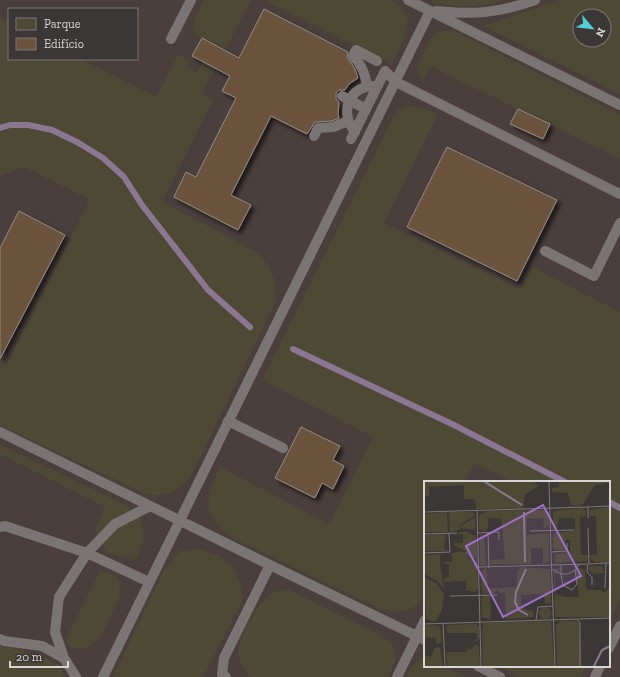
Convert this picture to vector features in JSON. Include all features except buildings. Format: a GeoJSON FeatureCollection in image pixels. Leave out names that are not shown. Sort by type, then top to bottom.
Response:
{"type":"FeatureCollection","features":[{"type":"Feature","properties":{"kind":"lane"},"geometry":{"type":"LineString","coordinates":[[171,39],[191,0]]}},
{"type":"Feature","properties":{"kind":"lane"},"geometry":{"type":"LineString","coordinates":[[408,0],[620,105]]}},
{"type":"Feature","properties":{"kind":"lane"},"geometry":{"type":"LineString","coordinates":[[430,11],[463,14],[485,13],[514,8],[535,0]]}},
{"type":"Feature","properties":{"kind":"lane"},"geometry":{"type":"LineString","coordinates":[[103,677],[430,11]]}},
{"type":"Feature","properties":{"kind":"lane"},"geometry":{"type":"LineString","coordinates":[[372,86],[361,65],[353,56],[356,50],[377,61]]}},
{"type":"Feature","properties":{"kind":"lane"},"geometry":{"type":"LineString","coordinates":[[346,98],[346,114],[353,135],[366,109],[372,86],[385,71],[396,82],[620,194]]}},
{"type":"Feature","properties":{"kind":"lane"},"geometry":{"type":"LineString","coordinates":[[346,98],[358,90],[372,86]]}},
{"type":"Feature","properties":{"kind":"lane"},"geometry":{"type":"LineString","coordinates":[[346,98],[366,109]]}},
{"type":"Feature","properties":{"kind":"lane"},"geometry":{"type":"LineString","coordinates":[[314,136],[318,128],[333,127],[348,121]]}},
{"type":"Feature","properties":{"kind":"lane"},"geometry":{"type":"LineString","coordinates":[[545,251],[594,276],[620,223]]}},
{"type":"Feature","properties":{"kind":"lane"},"geometry":{"type":"LineString","coordinates":[[228,421],[283,448]]}},
{"type":"Feature","properties":{"kind":"lane"},"geometry":{"type":"LineString","coordinates":[[0,432],[421,639]]}},
{"type":"Feature","properties":{"kind":"lane"},"geometry":{"type":"LineString","coordinates":[[76,677],[64,658],[56,632],[59,597],[87,553],[114,524],[150,506]]}},
{"type":"Feature","properties":{"kind":"lane"},"geometry":{"type":"LineString","coordinates":[[0,527],[5,526],[87,553],[149,582]]}},
{"type":"Feature","properties":{"kind":"lane"},"geometry":{"type":"LineString","coordinates":[[226,677],[222,674],[224,658],[270,565]]}},
{"type":"Feature","properties":{"kind":"lane"},"geometry":{"type":"LineString","coordinates":[[397,677],[421,639],[424,625]]}},
{"type":"Feature","properties":{"kind":"lane"},"geometry":{"type":"LineString","coordinates":[[610,646],[620,626]]}},
{"type":"Feature","properties":{"kind":"lane"},"geometry":{"type":"LineString","coordinates":[[0,639],[4,641],[42,646],[64,658]]}},
{"type":"Feature","properties":{"kind":"lane"},"geometry":{"type":"LineString","coordinates":[[480,667],[500,677]]}},
{"type":"Feature","properties":{"kind":"lane"},"geometry":{"type":"LineString","coordinates":[[595,677],[600,667]]}},
{"type":"Feature","properties":{"kind":"shaded area"},"geometry":{"type":"Polygon","coordinates":[[[0,0],[620,0],[620,677],[0,677],[0,0]]]}},
{"type":"Feature","properties":{"kind":"green space"},"geometry":{"type":"Polygon","coordinates":[[[204,0],[251,0],[202,94],[213,100],[162,202],[244,245],[261,256],[269,267],[274,279],[276,300],[190,478],[176,490],[167,494],[148,495],[0,425],[0,360],[7,363],[90,200],[24,167],[0,176],[0,19],[8,23],[8,60],[82,60],[156,97],[177,57],[181,56],[190,60],[187,67],[197,72],[202,62],[209,65],[218,47],[199,37],[195,33],[193,24],[204,0]]]}},
{"type":"Feature","properties":{"kind":"green space"},"geometry":{"type":"Polygon","coordinates":[[[263,0],[391,0],[400,6],[406,13],[408,21],[407,29],[392,64],[263,0]]]}},
{"type":"Feature","properties":{"kind":"green space"},"geometry":{"type":"Polygon","coordinates":[[[429,0],[505,0],[487,4],[456,6],[429,0]]]}},
{"type":"Feature","properties":{"kind":"green space"},"geometry":{"type":"Polygon","coordinates":[[[559,0],[620,0],[620,94],[483,26],[559,0]]]}},
{"type":"Feature","properties":{"kind":"green space"},"geometry":{"type":"Polygon","coordinates":[[[443,30],[456,32],[620,115],[620,159],[430,66],[423,81],[416,69],[433,34],[443,30]]]}},
{"type":"Feature","properties":{"kind":"green space"},"geometry":{"type":"Polygon","coordinates":[[[406,106],[422,108],[438,114],[384,223],[521,290],[532,267],[620,312],[620,599],[610,620],[610,481],[511,481],[474,463],[465,481],[424,481],[424,595],[413,608],[402,611],[383,610],[234,539],[221,529],[213,519],[210,512],[208,504],[210,490],[220,467],[329,524],[373,437],[262,380],[393,117],[398,110],[406,106]]]}},
{"type":"Feature","properties":{"kind":"green space"},"geometry":{"type":"Polygon","coordinates":[[[0,444],[126,505],[141,518],[144,538],[136,560],[107,553],[95,529],[105,507],[0,454],[0,444]]]}},
{"type":"Feature","properties":{"kind":"green space"},"geometry":{"type":"Polygon","coordinates":[[[198,549],[218,555],[233,567],[241,584],[243,599],[203,677],[113,677],[164,570],[180,551],[198,549]]]}},
{"type":"Feature","properties":{"kind":"green space"},"geometry":{"type":"Polygon","coordinates":[[[100,571],[116,575],[120,584],[119,598],[101,637],[90,646],[79,649],[69,646],[66,639],[100,571]]]}},
{"type":"Feature","properties":{"kind":"green space"},"geometry":{"type":"Polygon","coordinates":[[[288,589],[377,633],[391,642],[396,652],[394,663],[388,677],[250,677],[243,668],[239,658],[240,644],[243,635],[252,617],[266,598],[271,594],[288,589]]]}},
{"type":"Feature","properties":{"kind":"green space"},"geometry":{"type":"Polygon","coordinates":[[[0,645],[44,657],[60,666],[64,677],[0,677],[0,645]]]}},
{"type":"Feature","properties":{"kind":"green space"},"geometry":{"type":"Polygon","coordinates":[[[424,657],[424,667],[446,667],[466,677],[407,677],[412,667],[424,657]]]}},
{"type":"Feature","properties":{"kind":"green space"},"geometry":{"type":"Polygon","coordinates":[[[501,667],[587,667],[582,677],[521,677],[501,667]]]}},
{"type":"Feature","properties":{"kind":"waterway"},"geometry":{"type":"LineString","coordinates":[[0,128],[10,125],[28,125],[52,130],[77,142],[103,158],[124,177],[142,205],[208,290],[250,327]]}},
{"type":"Feature","properties":{"kind":"waterway"},"geometry":{"type":"LineString","coordinates":[[293,349],[454,425],[563,481]]}},
{"type":"Feature","properties":{"kind":"waterway"},"geometry":{"type":"LineString","coordinates":[[610,503],[620,508]]}}]}
